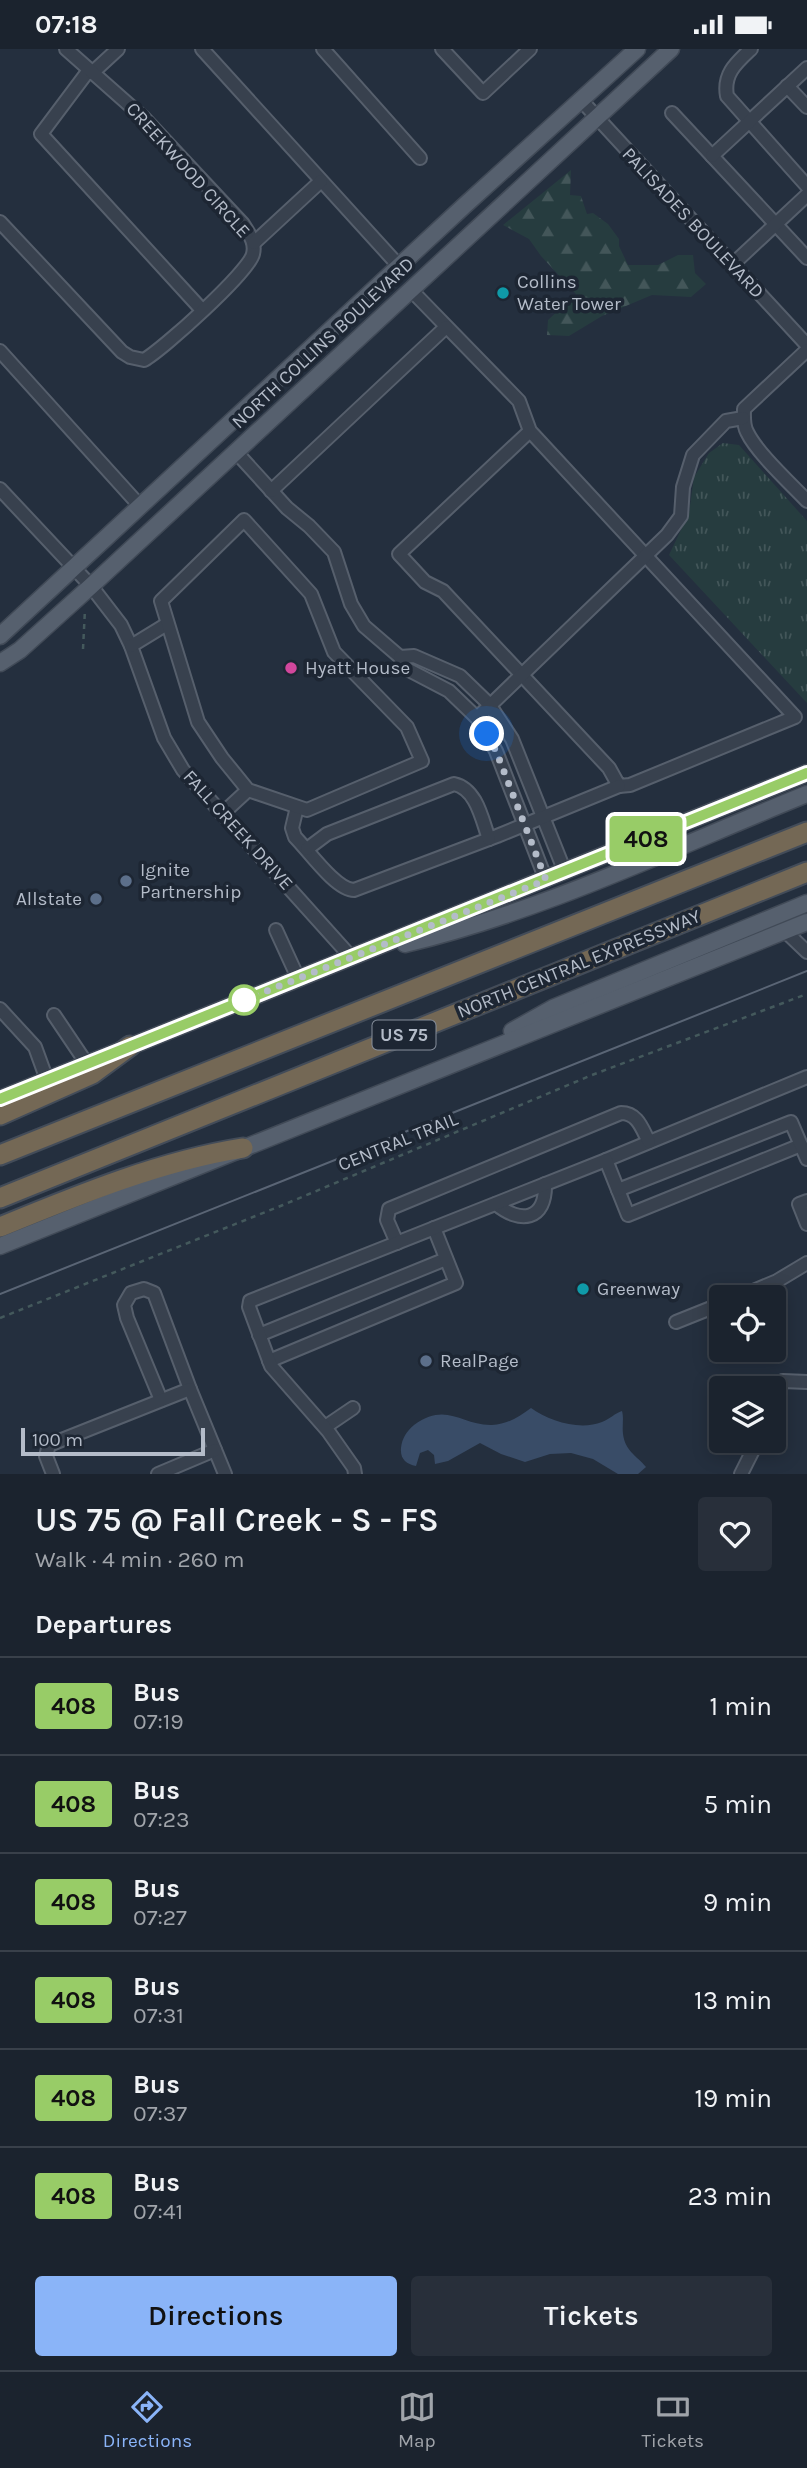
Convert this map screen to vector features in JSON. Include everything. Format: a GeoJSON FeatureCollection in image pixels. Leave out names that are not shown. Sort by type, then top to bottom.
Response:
{"type":"FeatureCollection","features":[{"type":"Feature","properties":{"kind":"highway","name":"NORTH CENTRAL EXPRESSWAY"},"geometry":{"type":"LineString","coordinates":[[0,1155],[807,832]]}},
{"type":"Feature","properties":{"kind":"highway","name":"NORTH CENTRAL EXPRESSWAY"},"geometry":{"type":"LineString","coordinates":[[0,1198],[807,872]]}},
{"type":"Feature","properties":{"kind":"highway"},"geometry":{"type":"LineString","coordinates":[[0,1115],[92,1074],[130,1046]]}},
{"type":"Feature","properties":{"kind":"highway"},"geometry":{"type":"LineString","coordinates":[[0,1227],[156,1169],[202,1155],[243,1148]]}},
{"type":"Feature","properties":{"kind":"main road","name":"NORTH COLLINS BOULEVARD"},"geometry":{"type":"LineString","coordinates":[[2,632],[75,568],[218,433],[637,49]]}},
{"type":"Feature","properties":{"kind":"main road","name":"NORTH COLLINS BOULEVARD"},"geometry":{"type":"LineString","coordinates":[[0,663],[20,650],[91,586],[671,49]]}},
{"type":"Feature","properties":{"kind":"main road"},"geometry":{"type":"LineString","coordinates":[[399,266],[414,287]]}},
{"type":"Feature","properties":{"kind":"main road"},"geometry":{"type":"LineString","coordinates":[[218,433],[236,452]]}},
{"type":"Feature","properties":{"kind":"main road"},"geometry":{"type":"LineString","coordinates":[[0,1099],[807,773]]}},
{"type":"Feature","properties":{"kind":"main road"},"geometry":{"type":"LineString","coordinates":[[351,957],[443,935],[557,896],[807,794]]}},
{"type":"Feature","properties":{"kind":"main road"},"geometry":{"type":"LineString","coordinates":[[461,1060],[553,1008],[807,903]]}},
{"type":"Feature","properties":{"kind":"main road"},"geometry":{"type":"LineString","coordinates":[[0,1246],[807,922]]}},
{"type":"Feature","properties":{"kind":"street","name":"CREEKWOOD CIRCLE"},"geometry":{"type":"LineString","coordinates":[[0,222],[122,352],[144,361],[202,310],[249,263],[254,243],[243,224],[144,118],[66,49]]}},
{"type":"Feature","properties":{"kind":"street"},"geometry":{"type":"LineString","coordinates":[[118,49],[90,72],[41,134],[202,310]]}},
{"type":"Feature","properties":{"kind":"street"},"geometry":{"type":"LineString","coordinates":[[202,49],[399,266]]}},
{"type":"Feature","properties":{"kind":"street"},"geometry":{"type":"LineString","coordinates":[[323,49],[420,158]]}},
{"type":"Feature","properties":{"kind":"street"},"geometry":{"type":"LineString","coordinates":[[442,49],[483,93],[530,49]]}},
{"type":"Feature","properties":{"kind":"street"},"geometry":{"type":"LineString","coordinates":[[751,49],[730,70],[726,79],[731,102],[807,186]]}},
{"type":"Feature","properties":{"kind":"street"},"geometry":{"type":"LineString","coordinates":[[712,156],[807,68]]}},
{"type":"Feature","properties":{"kind":"street"},"geometry":{"type":"LineString","coordinates":[[787,86],[807,107]]}},
{"type":"Feature","properties":{"kind":"street","name":"PALISADES BOULEVARD"},"geometry":{"type":"LineString","coordinates":[[580,99],[807,348]]}},
{"type":"Feature","properties":{"kind":"street"},"geometry":{"type":"LineString","coordinates":[[673,113],[807,257]]}},
{"type":"Feature","properties":{"kind":"street"},"geometry":{"type":"LineString","coordinates":[[254,243],[321,180]]}},
{"type":"Feature","properties":{"kind":"street"},"geometry":{"type":"LineString","coordinates":[[732,265],[807,195]]}},
{"type":"Feature","properties":{"kind":"street"},"geometry":{"type":"LineString","coordinates":[[297,807],[292,828],[295,837],[339,884],[354,890],[619,786],[630,785],[795,717],[530,431],[519,401],[446,327],[414,287]]}},
{"type":"Feature","properties":{"kind":"street"},"geometry":{"type":"LineString","coordinates":[[271,491],[446,327]]}},
{"type":"Feature","properties":{"kind":"street"},"geometry":{"type":"LineString","coordinates":[[807,348],[744,409],[746,431],[807,501]]}},
{"type":"Feature","properties":{"kind":"street"},"geometry":{"type":"LineString","coordinates":[[0,351],[140,506]]}},
{"type":"Feature","properties":{"kind":"street"},"geometry":{"type":"LineString","coordinates":[[477,717],[667,535],[681,516],[683,487],[693,455],[726,421],[744,418]]}},
{"type":"Feature","properties":{"kind":"street"},"geometry":{"type":"LineString","coordinates":[[530,431],[399,554],[425,582],[443,591],[609,768],[619,786]]}},
{"type":"Feature","properties":{"kind":"street"},"geometry":{"type":"LineString","coordinates":[[236,452],[271,491],[334,552],[351,604],[365,626],[400,657],[405,668],[449,691],[477,717],[496,751],[546,880]]}},
{"type":"Feature","properties":{"kind":"street","name":"FALL CREEK DRIVE"},"geometry":{"type":"LineString","coordinates":[[0,489],[75,568],[121,625],[164,738],[183,770],[351,957]]}},
{"type":"Feature","properties":{"kind":"street"},"geometry":{"type":"LineString","coordinates":[[244,520],[311,594],[334,652],[407,727],[422,761],[307,810],[248,790],[198,722],[167,624],[161,601],[244,520]]}},
{"type":"Feature","properties":{"kind":"street"},"geometry":{"type":"LineString","coordinates":[[131,646],[167,624]]}},
{"type":"Feature","properties":{"kind":"street"},"geometry":{"type":"LineString","coordinates":[[400,657],[414,656],[460,676],[489,704],[512,739],[565,872]]}},
{"type":"Feature","properties":{"kind":"street"},"geometry":{"type":"LineString","coordinates":[[307,849],[327,834],[454,785],[470,792],[489,839]]}},
{"type":"Feature","properties":{"kind":"street"},"geometry":{"type":"LineString","coordinates":[[222,814],[248,790]]}},
{"type":"Feature","properties":{"kind":"street"},"geometry":{"type":"LineString","coordinates":[[276,930],[298,978]]}},
{"type":"Feature","properties":{"kind":"street"},"geometry":{"type":"LineString","coordinates":[[785,931],[807,952]]}},
{"type":"Feature","properties":{"kind":"street"},"geometry":{"type":"LineString","coordinates":[[0,1009],[35,1047],[47,1080]]}},
{"type":"Feature","properties":{"kind":"street"},"geometry":{"type":"LineString","coordinates":[[54,1015],[87,1063]]}},
{"type":"Feature","properties":{"kind":"street"},"geometry":{"type":"LineString","coordinates":[[355,1474],[354,1468],[325,1427],[269,1361],[249,1307],[250,1301],[807,1077]]}},
{"type":"Feature","properties":{"kind":"street"},"geometry":{"type":"LineString","coordinates":[[397,1243],[387,1220],[389,1209],[621,1113],[631,1113],[635,1117],[649,1142]]}},
{"type":"Feature","properties":{"kind":"street"},"geometry":{"type":"LineString","coordinates":[[618,1190],[791,1122],[807,1159]]}},
{"type":"Feature","properties":{"kind":"street"},"geometry":{"type":"LineString","coordinates":[[606,1160],[628,1215],[801,1145]]}},
{"type":"Feature","properties":{"kind":"street"},"geometry":{"type":"LineString","coordinates":[[496,1204],[508,1214],[527,1216],[542,1205],[545,1184]]}},
{"type":"Feature","properties":{"kind":"street"},"geometry":{"type":"LineString","coordinates":[[807,1201],[799,1204],[807,1224]]}},
{"type":"Feature","properties":{"kind":"street"},"geometry":{"type":"LineString","coordinates":[[269,1361],[456,1283],[434,1228]]}},
{"type":"Feature","properties":{"kind":"street"},"geometry":{"type":"LineString","coordinates":[[259,1335],[446,1259]]}},
{"type":"Feature","properties":{"kind":"street"},"geometry":{"type":"LineString","coordinates":[[768,1285],[807,1263]]}},
{"type":"Feature","properties":{"kind":"street"},"geometry":{"type":"LineString","coordinates":[[161,1400],[124,1305],[131,1293],[144,1289],[154,1293],[225,1474]]}},
{"type":"Feature","properties":{"kind":"street"},"geometry":{"type":"LineString","coordinates":[[676,1322],[709,1309]]}},
{"type":"Feature","properties":{"kind":"street"},"geometry":{"type":"LineString","coordinates":[[786,1381],[807,1382]]}},
{"type":"Feature","properties":{"kind":"street"},"geometry":{"type":"LineString","coordinates":[[53,1474],[46,1456],[49,1445],[190,1389]]}},
{"type":"Feature","properties":{"kind":"street"},"geometry":{"type":"LineString","coordinates":[[325,1427],[353,1408]]}},
{"type":"Feature","properties":{"kind":"street"},"geometry":{"type":"LineString","coordinates":[[158,1474],[215,1450]]}},
{"type":"Feature","properties":{"kind":"street"},"geometry":{"type":"LineString","coordinates":[[741,1474],[752,1453]]}},
{"type":"Feature","properties":{"kind":"path"},"geometry":{"type":"LineString","coordinates":[[83,649],[85,609]]}},
{"type":"Feature","properties":{"kind":"path","name":"CENTRAL TRAIL"},"geometry":{"type":"LineString","coordinates":[[0,1318],[296,1199],[592,1075],[807,994]]}},
{"type":"Feature","properties":{"kind":"green space"},"geometry":{"type":"Polygon","coordinates":[[[571,170],[570,195],[581,196],[587,214],[593,213],[608,224],[619,239],[619,246],[628,265],[658,265],[678,255],[693,255],[695,273],[706,284],[691,297],[652,295],[602,316],[569,336],[547,335],[548,320],[576,294],[529,239],[503,225],[571,170]]]}},
{"type":"Feature","properties":{"kind":"green space"},"geometry":{"type":"Polygon","coordinates":[[[723,443],[739,445],[807,521],[807,703],[669,555],[689,513],[694,477],[709,453],[723,443]]]}},
{"type":"Feature","properties":{"kind":"water"},"geometry":{"type":"Polygon","coordinates":[[[531,1408],[556,1421],[575,1425],[593,1425],[622,1411],[626,1445],[646,1467],[638,1474],[618,1474],[593,1459],[571,1453],[550,1454],[525,1462],[480,1443],[448,1461],[435,1464],[434,1455],[428,1450],[420,1453],[416,1466],[403,1458],[401,1452],[405,1435],[414,1425],[426,1418],[445,1415],[492,1425],[513,1419],[531,1408]]]}},
{"type":"Feature","properties":{"kind":"tram line"},"geometry":{"type":"LineString","coordinates":[[0,1294],[807,971]]}},
{"type":"Feature","properties":{"kind":"bus line","name":"408"},"geometry":{"type":"LineString","coordinates":[[0,1099],[807,773]]}},
{"type":"Feature","properties":{"kind":"place","name":"Collins Water Tower"},"geometry":{"type":"Point","coordinates":[503,293]}},
{"type":"Feature","properties":{"kind":"place","name":"Hyatt House"},"geometry":{"type":"Point","coordinates":[291,668]}},
{"type":"Feature","properties":{"kind":"place","name":"Ignite Partnership"},"geometry":{"type":"Point","coordinates":[126,881]}},
{"type":"Feature","properties":{"kind":"place","name":"Allstate"},"geometry":{"type":"Point","coordinates":[96,899]}},
{"type":"Feature","properties":{"kind":"place","name":"Greenway"},"geometry":{"type":"Point","coordinates":[583,1289]}},
{"type":"Feature","properties":{"kind":"place","name":"RealPage"},"geometry":{"type":"Point","coordinates":[426,1361]}},
{"type":"Feature","properties":{"kind":"route"},"geometry":{"type":"LineString","coordinates":[[244,1000],[546,880],[487,734]]}}]}
